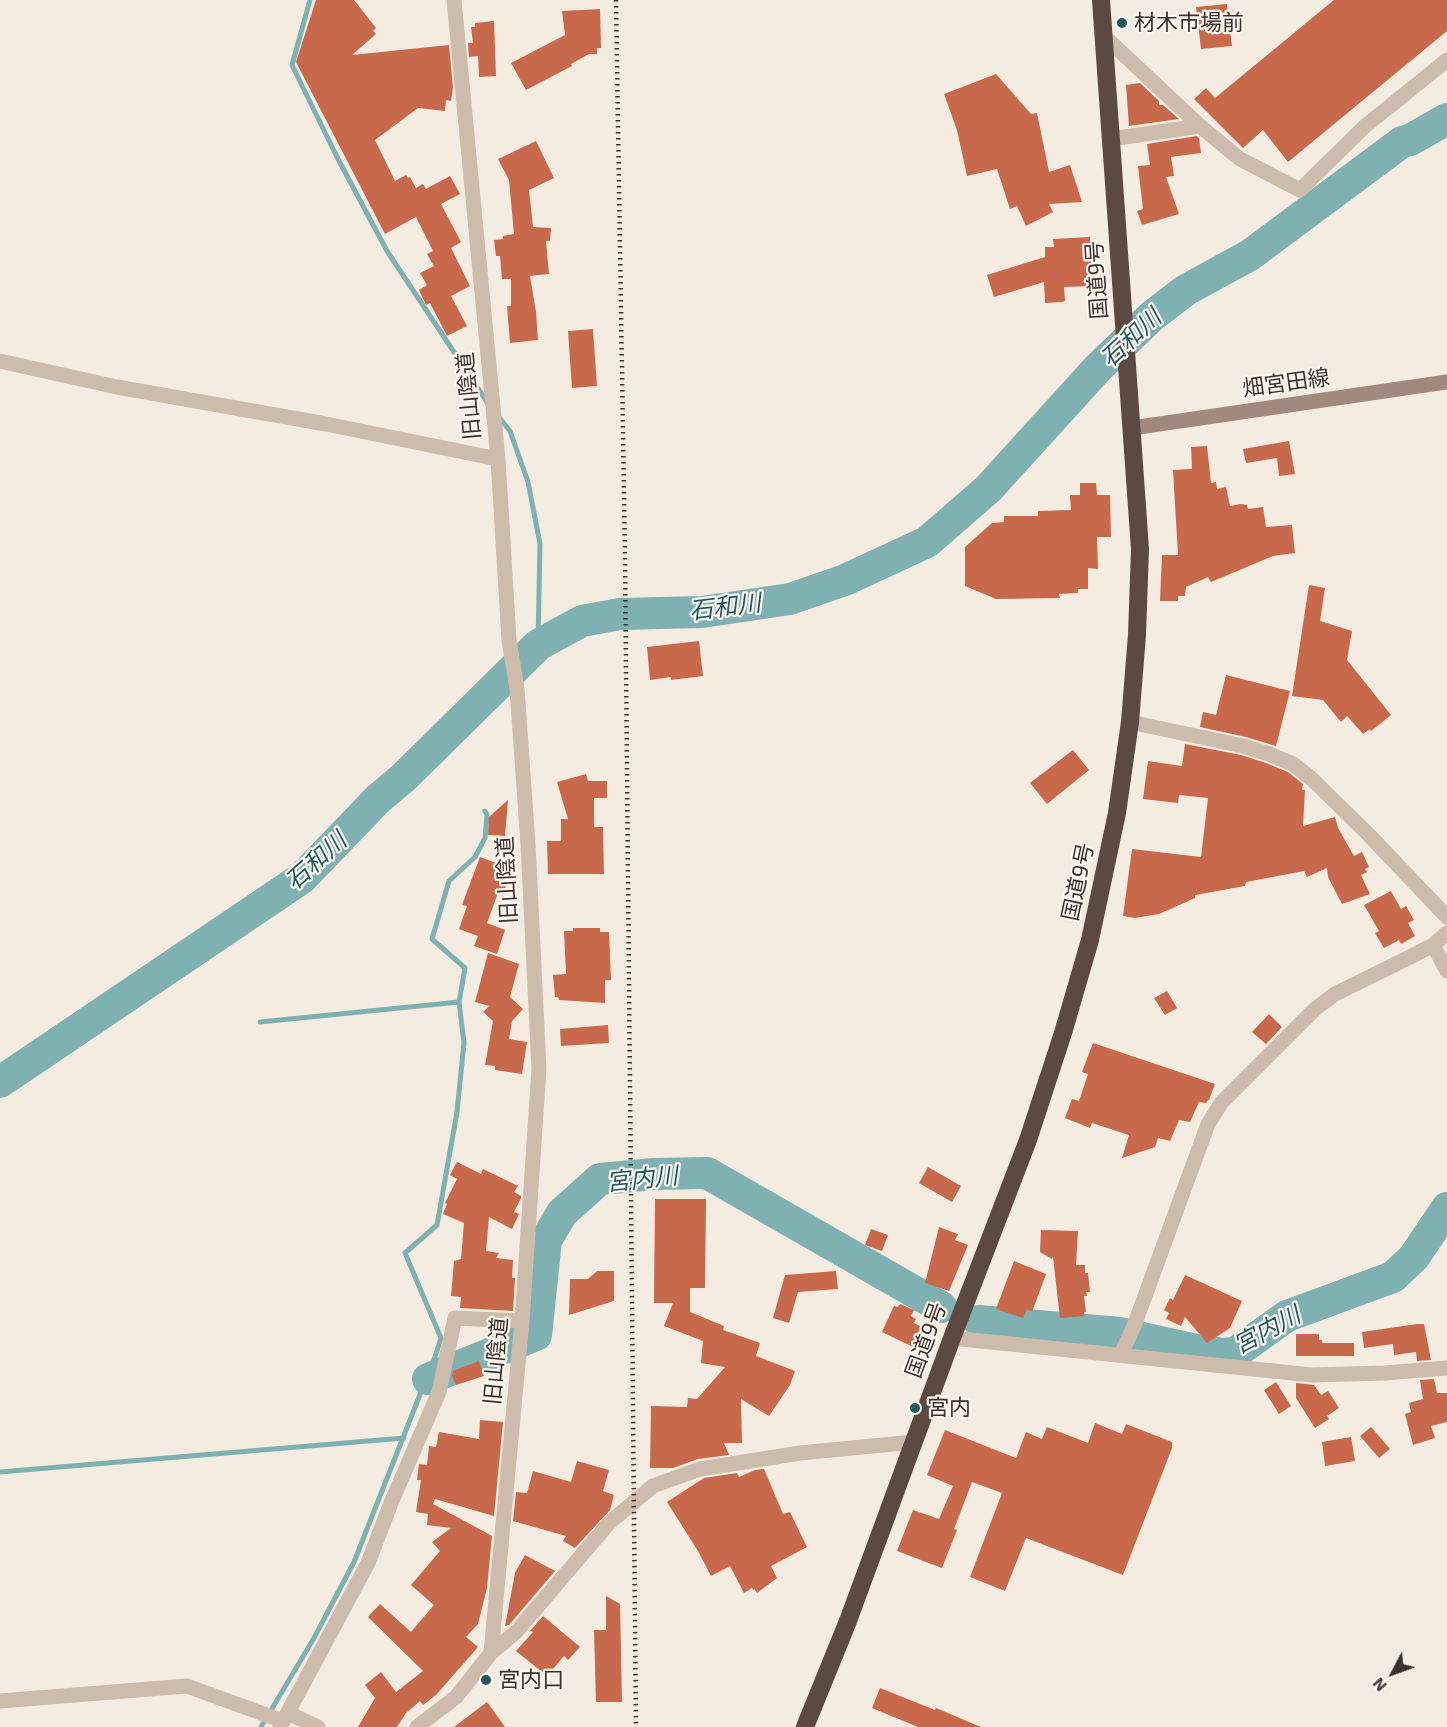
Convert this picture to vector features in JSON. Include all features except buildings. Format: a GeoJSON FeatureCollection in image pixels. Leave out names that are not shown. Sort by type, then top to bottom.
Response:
{"type":"FeatureCollection","features":[{"type":"Feature","properties":{"kind":"highway","name":"国道9号"},"geometry":{"type":"LineString","coordinates":[[805,1727],[848,1620],[1028,1140],[1090,940],[1117,813],[1130,722],[1137,635],[1140,549],[1132,428],[1125,364],[1101,0]]}},
{"type":"Feature","properties":{"kind":"main road","name":"畑宮田線"},"geometry":{"type":"LineString","coordinates":[[1132,428],[1447,382]]}},
{"type":"Feature","properties":{"kind":"street","name":"旧山陰道"},"geometry":{"type":"LineString","coordinates":[[454,0],[498,459],[509,640],[517,689],[528,844],[539,1069],[522,1321],[491,1653]]}},
{"type":"Feature","properties":{"kind":"street"},"geometry":{"type":"LineString","coordinates":[[1104,36],[1200,126],[1240,159],[1300,190],[1364,127],[1447,60]]}},
{"type":"Feature","properties":{"kind":"street"},"geometry":{"type":"LineString","coordinates":[[1111,140],[1200,126]]}},
{"type":"Feature","properties":{"kind":"street"},"geometry":{"type":"LineString","coordinates":[[0,361],[117,387],[326,424],[498,459]]}},
{"type":"Feature","properties":{"kind":"street"},"geometry":{"type":"LineString","coordinates":[[1130,722],[1243,746],[1293,764],[1312,779],[1370,835],[1447,917]]}},
{"type":"Feature","properties":{"kind":"street"},"geometry":{"type":"LineString","coordinates":[[1120,1354],[1134,1326],[1208,1124],[1222,1102],[1335,994],[1433,945],[1447,933]]}},
{"type":"Feature","properties":{"kind":"street"},"geometry":{"type":"LineString","coordinates":[[1433,945],[1447,971]]}},
{"type":"Feature","properties":{"kind":"street"},"geometry":{"type":"LineString","coordinates":[[284,1720],[368,1563],[439,1392],[455,1318],[522,1321]]}},
{"type":"Feature","properties":{"kind":"street"},"geometry":{"type":"LineString","coordinates":[[952,1338],[1312,1375],[1447,1368]]}},
{"type":"Feature","properties":{"kind":"street"},"geometry":{"type":"LineString","coordinates":[[417,1727],[438,1721],[491,1653],[516,1632],[609,1523],[653,1486],[700,1469],[800,1453],[914,1442]]}},
{"type":"Feature","properties":{"kind":"street"},"geometry":{"type":"LineString","coordinates":[[0,1701],[187,1686],[284,1720],[318,1727]]}},
{"type":"Feature","properties":{"kind":"waterway"},"geometry":{"type":"LineString","coordinates":[[310,0],[292,65],[387,251],[487,402]]}},
{"type":"Feature","properties":{"kind":"waterway","name":"石和川"},"geometry":{"type":"LineString","coordinates":[[0,1082],[302,878],[378,799],[403,778],[538,645],[582,621],[620,614],[702,612],[790,599],[845,580],[927,542],[988,489],[1098,368],[1152,316],[1186,290],[1250,255],[1402,142],[1410,140],[1447,119]]}},
{"type":"Feature","properties":{"kind":"waterway"},"geometry":{"type":"LineString","coordinates":[[498,416],[510,431],[528,482],[540,544],[538,645]]}},
{"type":"Feature","properties":{"kind":"waterway"},"geometry":{"type":"LineString","coordinates":[[261,1727],[314,1638],[354,1562],[428,1379],[441,1338],[405,1253],[437,1225],[457,1112],[464,1043],[459,1002],[465,968],[432,939],[449,881],[475,857],[485,838],[487,815],[485,811]]}},
{"type":"Feature","properties":{"kind":"waterway"},"geometry":{"type":"LineString","coordinates":[[260,1022],[459,1002]]}},
{"type":"Feature","properties":{"kind":"waterway","name":"宮内川"},"geometry":{"type":"LineString","coordinates":[[428,1379],[536,1335],[546,1240],[562,1213],[600,1179],[654,1174],[707,1173],[941,1307]]}},
{"type":"Feature","properties":{"kind":"waterway","name":"宮内川"},"geometry":{"type":"LineString","coordinates":[[979,1321],[1120,1333],[1197,1350],[1223,1354],[1235,1353],[1287,1316],[1393,1277],[1414,1257],[1447,1208]]}},
{"type":"Feature","properties":{"kind":"waterway"},"geometry":{"type":"LineString","coordinates":[[0,1472],[404,1438]]}},
{"type":"Feature","properties":{"kind":"railway"},"geometry":{"type":"LineString","coordinates":[[616,0],[625,556],[636,1727]]}},
{"type":"Feature","properties":{"kind":"place","name":"材木市場前"},"geometry":{"type":"Point","coordinates":[1122,23]}},
{"type":"Feature","properties":{"kind":"place","name":"宮内"},"geometry":{"type":"Point","coordinates":[915,1408]}},
{"type":"Feature","properties":{"kind":"place","name":"宮内口"},"geometry":{"type":"Point","coordinates":[486,1680]}}]}
